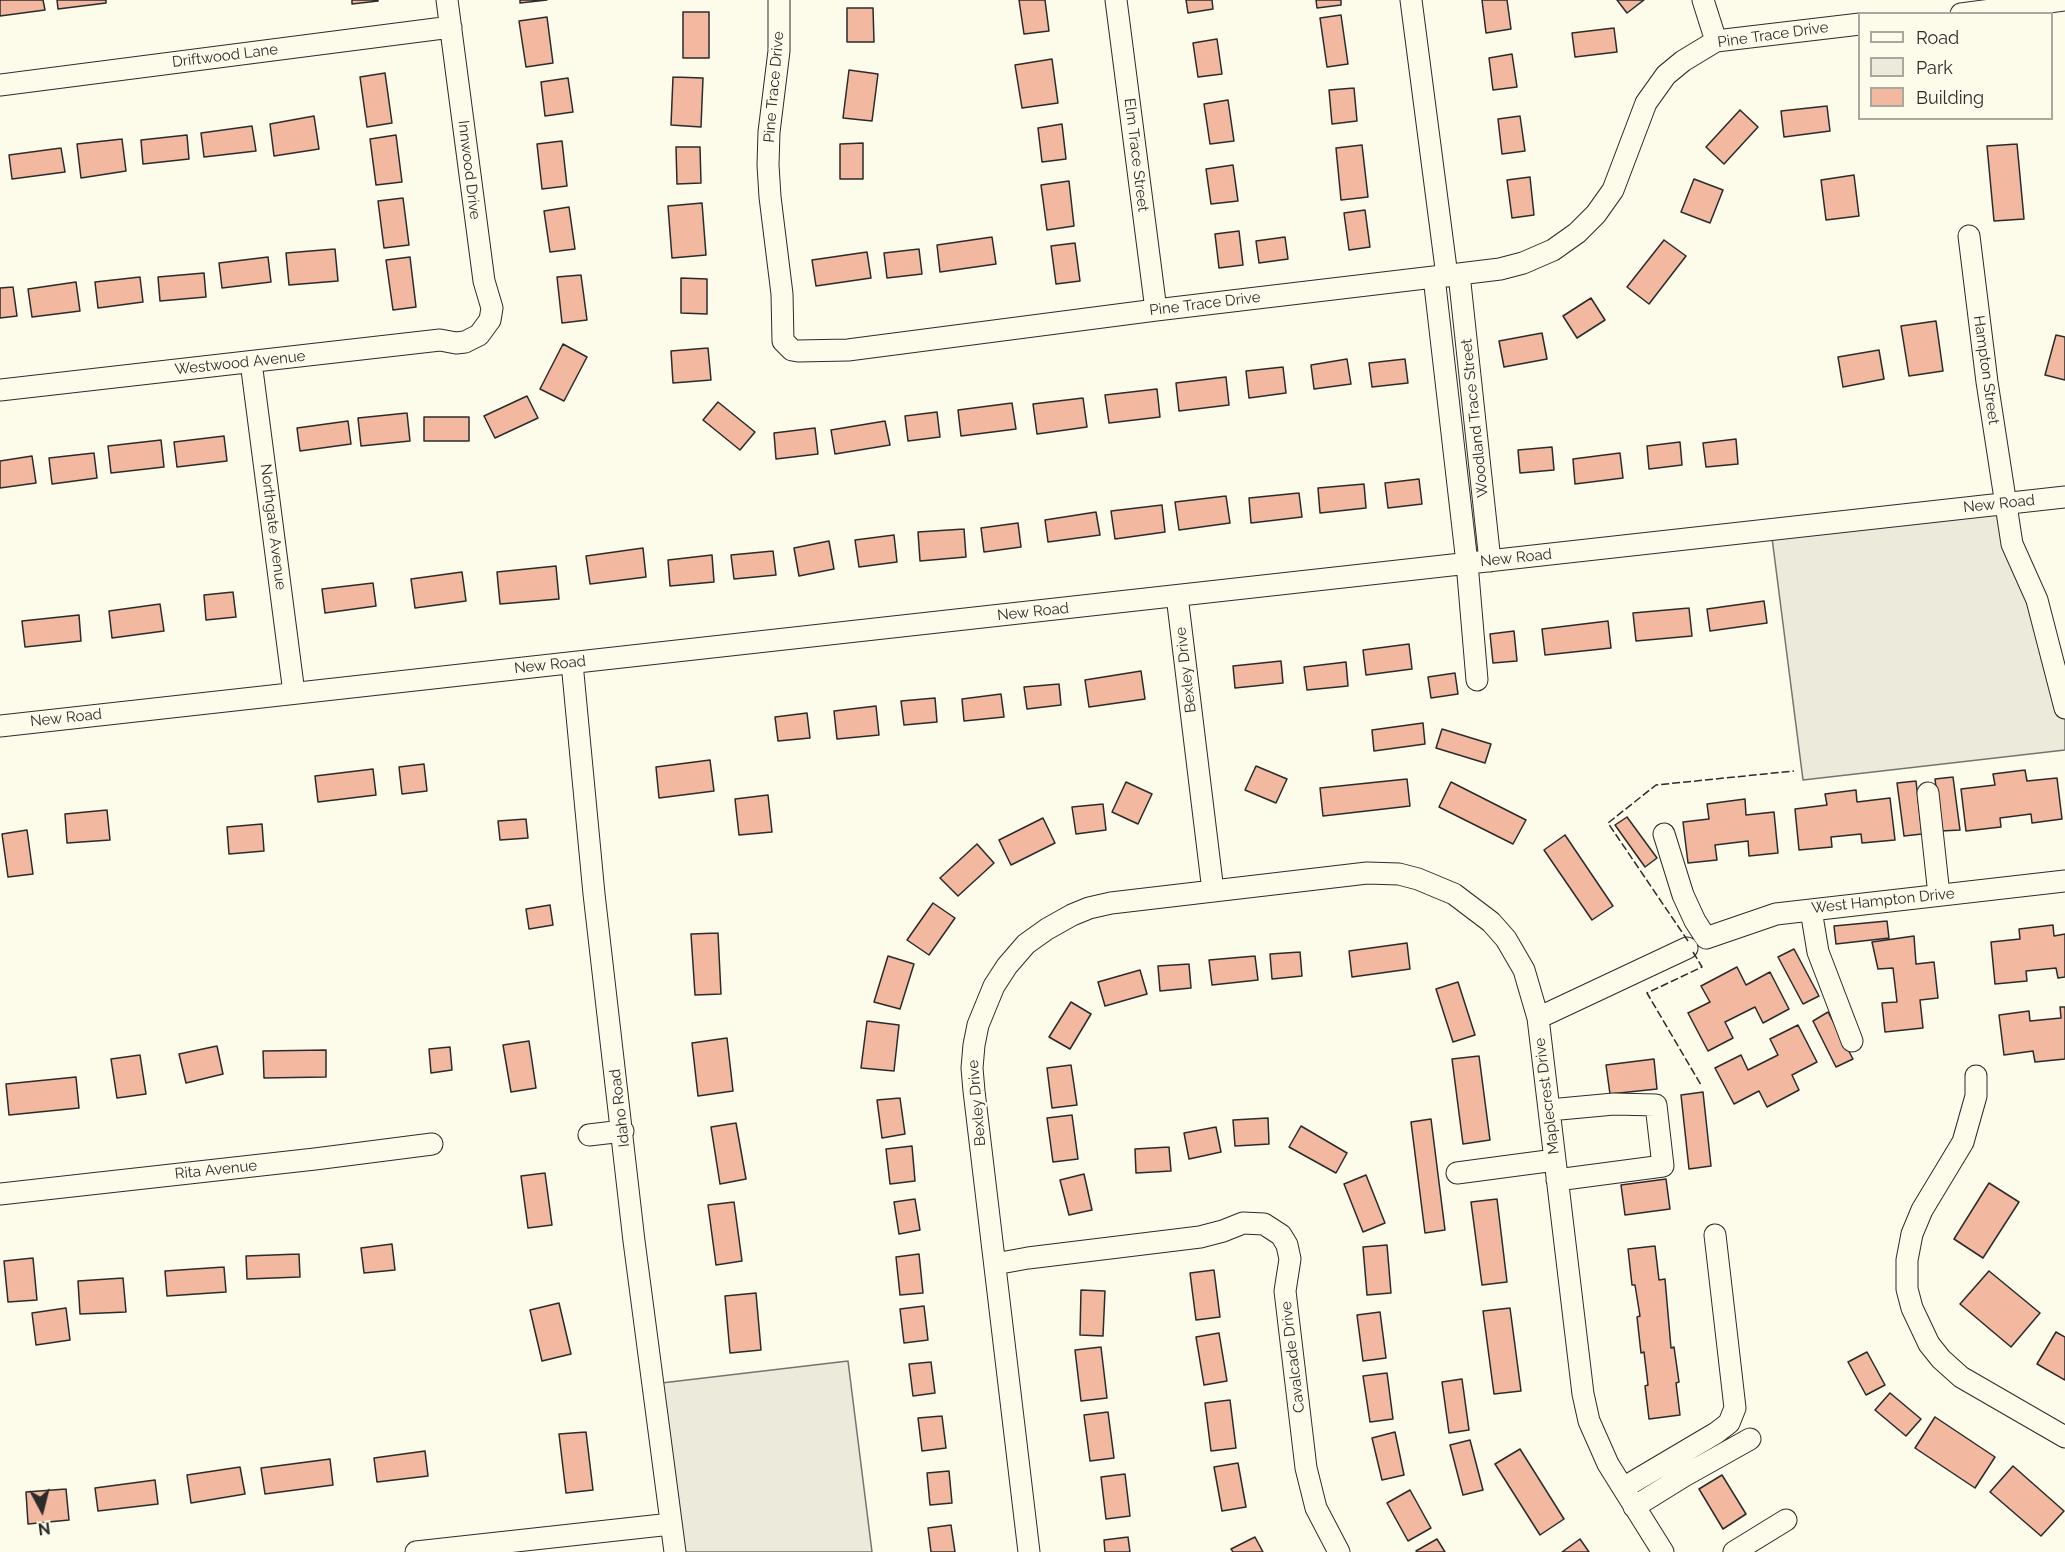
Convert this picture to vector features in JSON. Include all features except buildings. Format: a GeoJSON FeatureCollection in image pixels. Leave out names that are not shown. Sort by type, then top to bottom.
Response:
{"type":"FeatureCollection","features":[{"type":"Feature","properties":{"kind":"street","name":"Innwood Drive"},"geometry":{"type":"LineString","coordinates":[[447,0],[484,281],[492,308],[490,320],[479,335]]}},
{"type":"Feature","properties":{"kind":"street","name":"Pine Trace Drive"},"geometry":{"type":"LineString","coordinates":[[779,0],[779,51],[768,165],[782,294],[783,340],[786,346],[798,351],[848,350],[1156,310],[1447,276],[1500,269],[1523,263],[1553,250],[1577,233],[1596,214],[1612,190],[1639,117],[1654,90],[1666,75],[1683,61],[1716,41],[1858,24]]}},
{"type":"Feature","properties":{"kind":"street","name":"Elm Trace Street"},"geometry":{"type":"LineString","coordinates":[[1116,0],[1156,310]]}},
{"type":"Feature","properties":{"kind":"street","name":"Woodland Trace Street"},"geometry":{"type":"LineString","coordinates":[[1411,0],[1447,276],[1491,561]]}},
{"type":"Feature","properties":{"kind":"street"},"geometry":{"type":"LineString","coordinates":[[1703,0],[1716,41]]}},
{"type":"Feature","properties":{"kind":"street"},"geometry":{"type":"LineString","coordinates":[[1972,8],[2065,0]]}},
{"type":"Feature","properties":{"kind":"street","name":"Driftwood Lane"},"geometry":{"type":"LineString","coordinates":[[0,85],[451,27]]}},
{"type":"Feature","properties":{"kind":"street","name":"Hampton Street"},"geometry":{"type":"LineString","coordinates":[[1969,236],[1987,382],[2006,503]]}},
{"type":"Feature","properties":{"kind":"street","name":"Woodland Trace Street"},"geometry":{"type":"LineString","coordinates":[[1447,276],[1477,680]]}},
{"type":"Feature","properties":{"kind":"street","name":"Westwood Avenue"},"geometry":{"type":"LineString","coordinates":[[0,390],[440,340],[465,342],[479,335]]}},
{"type":"Feature","properties":{"kind":"street","name":"Northgate Avenue"},"geometry":{"type":"LineString","coordinates":[[251,362],[294,693]]}},
{"type":"Feature","properties":{"kind":"street","name":"New Road"},"geometry":{"type":"LineString","coordinates":[[0,726],[2065,497]]}},
{"type":"Feature","properties":{"kind":"street"},"geometry":{"type":"LineString","coordinates":[[2006,503],[2012,544],[2037,600],[2065,708]]}},
{"type":"Feature","properties":{"kind":"street","name":"Bexley Drive"},"geometry":{"type":"LineString","coordinates":[[1029,1552],[972,1068],[978,1025],[994,986],[1007,966],[1026,944],[1047,929],[1072,915],[1111,903],[1213,891],[1177,596]]}},
{"type":"Feature","properties":{"kind":"street","name":"Idaho Road"},"geometry":{"type":"LineString","coordinates":[[572,663],[594,894],[634,1241],[675,1552]]}},
{"type":"Feature","properties":{"kind":"street"},"geometry":{"type":"LineString","coordinates":[[1928,793],[1939,895]]}},
{"type":"Feature","properties":{"kind":"street","name":"West Hampton Drive"},"geometry":{"type":"LineString","coordinates":[[1664,834],[1683,895],[1706,938],[1776,914],[2065,881]]}},
{"type":"Feature","properties":{"kind":"street","name":"Maplecrest Drive"},"geometry":{"type":"LineString","coordinates":[[1213,891],[1366,873],[1399,874],[1434,884],[1454,894],[1473,906],[1506,939],[1524,970],[1538,1018],[1583,1394],[1589,1421],[1608,1464],[1663,1552]]}},
{"type":"Feature","properties":{"kind":"street"},"geometry":{"type":"LineString","coordinates":[[1811,910],[1818,952],[1852,1041]]}},
{"type":"Feature","properties":{"kind":"street"},"geometry":{"type":"LineString","coordinates":[[1538,1018],[1687,948]]}},
{"type":"Feature","properties":{"kind":"street"},"geometry":{"type":"LineString","coordinates":[[1977,1076],[1976,1096],[1963,1142],[1922,1210],[1912,1234],[1907,1260],[1907,1289],[1912,1308],[1929,1344],[1941,1359],[1961,1377],[2065,1437]]}},
{"type":"Feature","properties":{"kind":"street"},"geometry":{"type":"LineString","coordinates":[[1457,1173],[1663,1166],[1656,1105],[1614,1104],[1549,1110]]}},
{"type":"Feature","properties":{"kind":"street"},"geometry":{"type":"LineString","coordinates":[[589,1135],[623,1131]]}},
{"type":"Feature","properties":{"kind":"street","name":"Rita Avenue"},"geometry":{"type":"LineString","coordinates":[[0,1194],[432,1144]]}},
{"type":"Feature","properties":{"kind":"street","name":"Cavalcade Drive"},"geometry":{"type":"LineString","coordinates":[[995,1264],[1200,1237],[1243,1223],[1253,1222],[1270,1226],[1281,1235],[1287,1245],[1290,1260],[1285,1291],[1306,1468],[1316,1508],[1339,1552]]}},
{"type":"Feature","properties":{"kind":"street"},"geometry":{"type":"LineString","coordinates":[[1623,1488],[1730,1423],[1735,1408],[1715,1235]]}},
{"type":"Feature","properties":{"kind":"street"},"geometry":{"type":"LineString","coordinates":[[1634,1507],[1750,1439]]}},
{"type":"Feature","properties":{"kind":"street"},"geometry":{"type":"LineString","coordinates":[[1734,1552],[1786,1520]]}},
{"type":"Feature","properties":{"kind":"street"},"geometry":{"type":"LineString","coordinates":[[416,1552],[671,1524]]}},
{"type":"Feature","properties":{"kind":"green space"},"geometry":{"type":"Polygon","coordinates":[[[2006,503],[2065,708],[2065,750],[1803,780],[1771,530],[2006,503]]]}},
{"type":"Feature","properties":{"kind":"green space"},"geometry":{"type":"Polygon","coordinates":[[[848,1361],[872,1552],[675,1552],[653,1384],[848,1361]]]}},
{"type":"Feature","properties":{"kind":"fence"},"geometry":{"type":"LineString","coordinates":[[1688,941],[1608,823],[1656,785],[1794,771]]}},
{"type":"Feature","properties":{"kind":"fence"},"geometry":{"type":"LineString","coordinates":[[1693,952],[1702,967],[1647,993],[1701,1085]]}}]}
